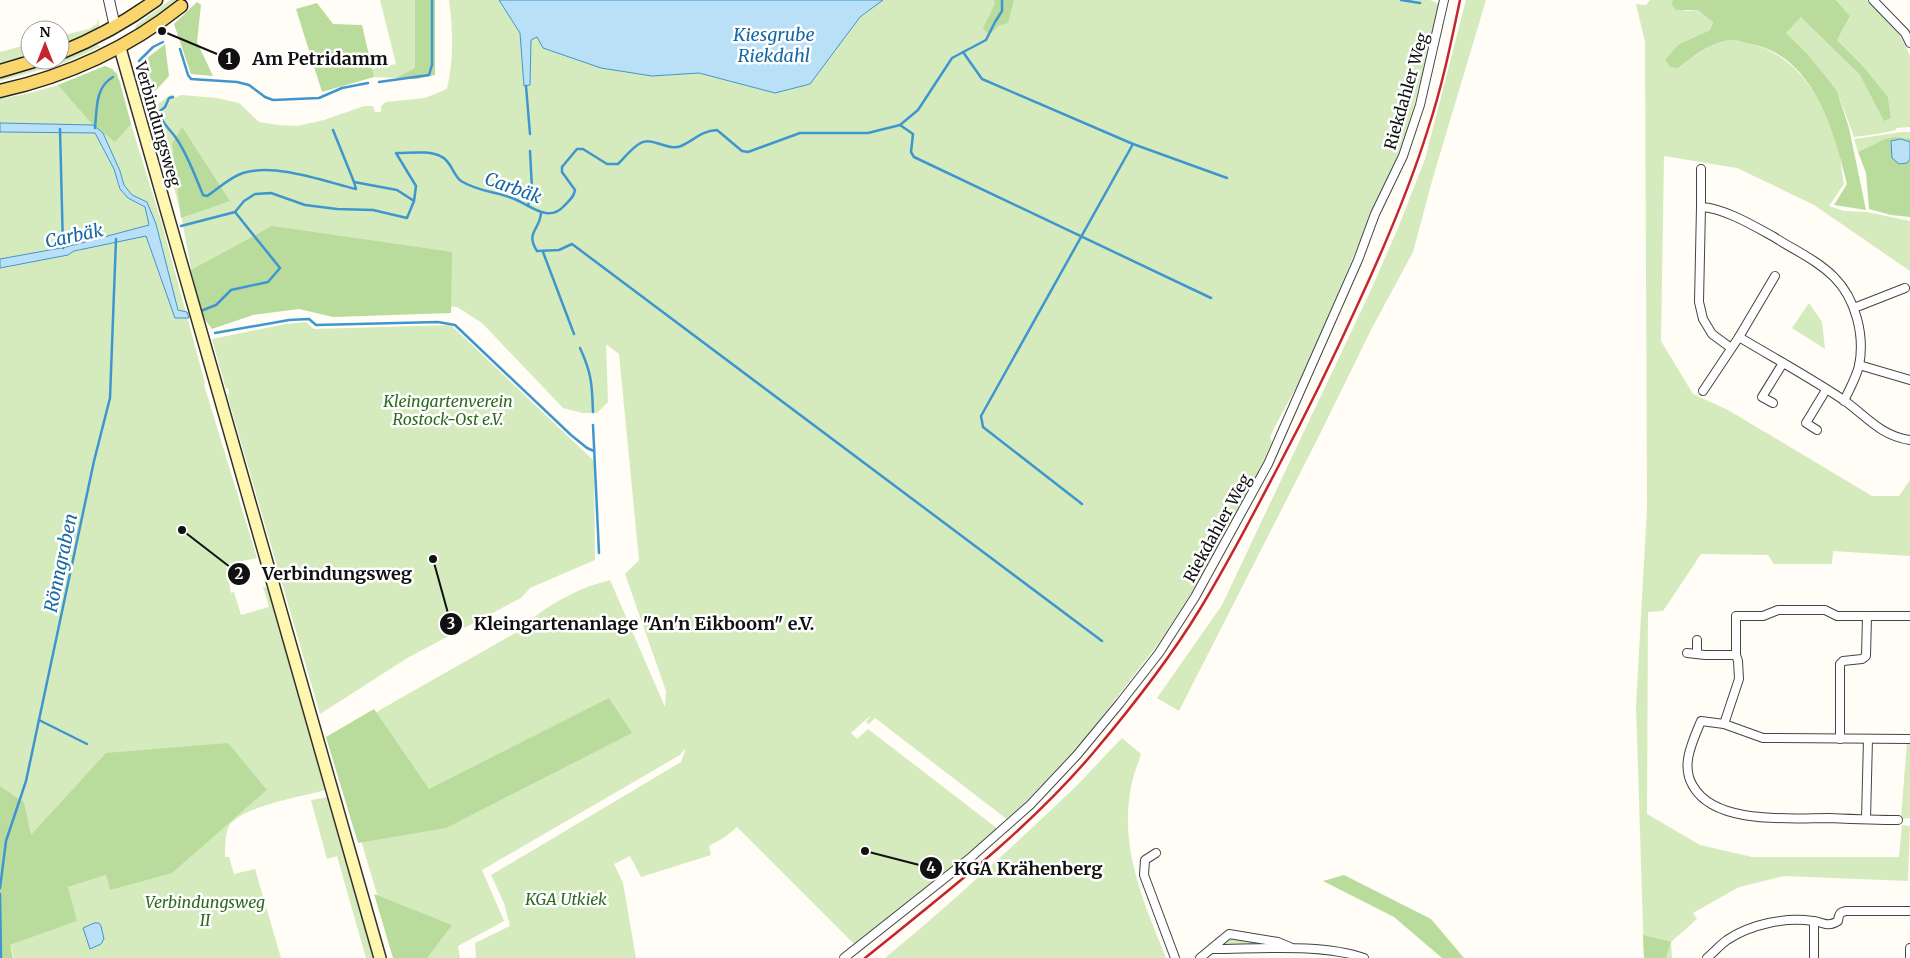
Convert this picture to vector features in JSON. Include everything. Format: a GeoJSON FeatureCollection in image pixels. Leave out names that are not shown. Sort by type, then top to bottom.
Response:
{"type":"FeatureCollection","features":[{"type":"Feature","properties":{"kind":"main road"},"geometry":{"type":"LineString","coordinates":[[70,49],[92,40],[115,27],[156,0]]}},
{"type":"Feature","properties":{"kind":"main road"},"geometry":{"type":"LineString","coordinates":[[0,91],[68,72],[120,48],[143,34],[181,6]]}},
{"type":"Feature","properties":{"kind":"main road"},"geometry":{"type":"LineString","coordinates":[[115,27],[120,48]]}},
{"type":"Feature","properties":{"kind":"main road","name":"Verbindungsweg"},"geometry":{"type":"LineString","coordinates":[[120,48],[380,958]]}},
{"type":"Feature","properties":{"kind":"main road"},"geometry":{"type":"LineString","coordinates":[[0,71],[20,65]]}},
{"type":"Feature","properties":{"kind":"street"},"geometry":{"type":"LineString","coordinates":[[109,0],[115,27]]}},
{"type":"Feature","properties":{"kind":"street","name":"Riekdahler Weg"},"geometry":{"type":"LineString","coordinates":[[844,958],[969,859],[1030,805],[1077,755],[1120,703],[1159,653],[1195,597],[1268,464],[1358,260],[1375,214],[1403,156],[1420,105],[1444,0]]}},
{"type":"Feature","properties":{"kind":"street"},"geometry":{"type":"LineString","coordinates":[[1873,0],[1905,33],[1910,42]]}},
{"type":"Feature","properties":{"kind":"street"},"geometry":{"type":"LineString","coordinates":[[1701,169],[1699,302],[1703,319],[1712,334],[1731,348]]}},
{"type":"Feature","properties":{"kind":"street"},"geometry":{"type":"LineString","coordinates":[[1701,207],[1710,208],[1753,225],[1811,259],[1835,278],[1854,308],[1859,328],[1859,365],[1844,401]]}},
{"type":"Feature","properties":{"kind":"street"},"geometry":{"type":"LineString","coordinates":[[1703,391],[1775,276]]}},
{"type":"Feature","properties":{"kind":"street"},"geometry":{"type":"LineString","coordinates":[[1854,308],[1905,288]]}},
{"type":"Feature","properties":{"kind":"street"},"geometry":{"type":"LineString","coordinates":[[1739,336],[1844,401],[1874,426],[1892,436],[1910,440]]}},
{"type":"Feature","properties":{"kind":"street"},"geometry":{"type":"LineString","coordinates":[[1772,403],[1760,395],[1783,363]]}},
{"type":"Feature","properties":{"kind":"street"},"geometry":{"type":"LineString","coordinates":[[1859,365],[1910,380]]}},
{"type":"Feature","properties":{"kind":"street"},"geometry":{"type":"LineString","coordinates":[[1817,430],[1806,423],[1826,390]]}},
{"type":"Feature","properties":{"kind":"street"},"geometry":{"type":"LineString","coordinates":[[1724,724],[1739,679],[1736,655],[1736,616],[1771,614],[1778,610],[1826,610],[1837,616],[1910,616]]}},
{"type":"Feature","properties":{"kind":"street"},"geometry":{"type":"LineString","coordinates":[[1840,739],[1840,664],[1843,661],[1862,659],[1866,656],[1867,616]]}},
{"type":"Feature","properties":{"kind":"street"},"geometry":{"type":"LineString","coordinates":[[1697,640],[1697,653]]}},
{"type":"Feature","properties":{"kind":"street"},"geometry":{"type":"LineString","coordinates":[[1687,653],[1736,655]]}},
{"type":"Feature","properties":{"kind":"street"},"geometry":{"type":"LineString","coordinates":[[1898,820],[1764,817],[1740,814],[1711,805],[1701,797],[1692,786],[1688,772],[1688,759],[1690,746],[1701,721],[1724,724],[1763,738],[1910,739]]}},
{"type":"Feature","properties":{"kind":"street"},"geometry":{"type":"LineString","coordinates":[[1866,819],[1868,739]]}},
{"type":"Feature","properties":{"kind":"street"},"geometry":{"type":"LineString","coordinates":[[1156,853],[1145,860],[1144,874],[1175,958]]}},
{"type":"Feature","properties":{"kind":"street"},"geometry":{"type":"LineString","coordinates":[[1707,958],[1726,941],[1746,930],[1767,923],[1814,921],[1832,925],[1838,920],[1841,912],[1846,911],[1910,912]]}},
{"type":"Feature","properties":{"kind":"street"},"geometry":{"type":"LineString","coordinates":[[1814,921],[1814,958]]}},
{"type":"Feature","properties":{"kind":"street"},"geometry":{"type":"LineString","coordinates":[[1200,958],[1230,934],[1278,942],[1294,948]]}},
{"type":"Feature","properties":{"kind":"street"},"geometry":{"type":"LineString","coordinates":[[1212,949],[1294,948],[1336,952],[1364,958]]}},
{"type":"Feature","properties":{"kind":"street"},"geometry":{"type":"LineString","coordinates":[[1910,948],[1910,958]]}},
{"type":"Feature","properties":{"kind":"green space"},"geometry":{"type":"Polygon","coordinates":[[[170,0],[179,0],[139,29],[135,28],[136,25],[170,0]]]}},
{"type":"Feature","properties":{"kind":"green space"},"geometry":{"type":"Polygon","coordinates":[[[380,0],[415,0],[415,69],[396,78],[374,77],[372,69],[396,64],[380,0]]]}},
{"type":"Feature","properties":{"kind":"green space"},"geometry":{"type":"Polygon","coordinates":[[[415,0],[435,0],[435,75],[417,79],[396,78],[415,68],[415,0]]]}},
{"type":"Feature","properties":{"kind":"green space","name":"KGA Utkiek"},"geometry":{"type":"Polygon","coordinates":[[[449,0],[499,0],[520,33],[524,86],[530,85],[531,40],[537,37],[652,76],[699,73],[775,93],[810,84],[860,17],[883,0],[1430,0],[1439,4],[1433,37],[1407,130],[1391,173],[1371,215],[1304,373],[1270,437],[1272,442],[1251,487],[1197,584],[1161,640],[1081,744],[1008,820],[875,718],[869,724],[866,722],[871,715],[851,733],[857,739],[868,729],[998,829],[855,945],[737,827],[725,837],[709,846],[711,855],[641,877],[630,856],[614,864],[623,883],[636,958],[476,958],[475,943],[510,926],[504,903],[491,875],[681,762],[686,748],[680,755],[482,870],[504,921],[458,946],[460,958],[396,958],[331,740],[533,623],[533,618],[551,605],[579,590],[610,580],[665,707],[666,691],[625,574],[639,560],[619,354],[606,344],[608,402],[597,413],[582,413],[563,408],[482,323],[457,307],[426,305],[288,305],[208,324],[195,286],[182,220],[171,178],[148,111],[172,94],[174,98],[181,95],[217,98],[239,103],[259,122],[297,126],[324,120],[364,106],[373,106],[375,112],[381,112],[381,106],[386,102],[425,98],[447,89],[451,67],[452,44],[449,0]]]}},
{"type":"Feature","properties":{"kind":"green space"},"geometry":{"type":"Polygon","coordinates":[[[994,0],[1014,0],[1008,23],[998,26],[991,33],[986,32],[983,28],[995,4],[994,0]]]}},
{"type":"Feature","properties":{"kind":"green space"},"geometry":{"type":"Polygon","coordinates":[[[1466,0],[1486,0],[1432,181],[1413,252],[1372,328],[1179,711],[1157,698],[1222,605],[1370,292],[1425,159],[1466,0]]]}},
{"type":"Feature","properties":{"kind":"green space"},"geometry":{"type":"Polygon","coordinates":[[[1650,0],[1673,0],[1671,4],[1686,11],[1698,10],[1713,21],[1710,30],[1679,44],[1678,68],[1710,47],[1731,40],[1763,48],[1779,56],[1793,67],[1805,79],[1824,109],[1838,147],[1844,184],[1829,206],[1844,211],[1867,212],[1910,221],[1910,271],[1814,205],[1737,168],[1664,156],[1661,341],[1693,394],[1728,410],[1872,496],[1899,496],[1910,480],[1910,556],[1833,551],[1832,564],[1774,564],[1768,555],[1701,554],[1663,611],[1648,612],[1647,814],[1700,845],[1752,857],[1899,857],[1902,825],[1910,826],[1908,881],[1784,876],[1739,887],[1693,913],[1697,919],[1671,942],[1672,958],[1644,958],[1636,706],[1647,508],[1645,42],[1636,4],[1646,5],[1650,0]]]}},
{"type":"Feature","properties":{"kind":"green space"},"geometry":{"type":"Polygon","coordinates":[[[1673,0],[1836,0],[1850,16],[1837,40],[1863,66],[1888,97],[1891,118],[1884,121],[1860,75],[1801,17],[1786,33],[1809,56],[1837,91],[1849,128],[1866,210],[1834,205],[1847,184],[1842,163],[1828,120],[1818,99],[1806,80],[1791,63],[1773,51],[1732,40],[1710,46],[1678,68],[1670,67],[1665,60],[1679,44],[1710,30],[1713,22],[1698,10],[1676,10],[1671,4],[1673,0]]]}},
{"type":"Feature","properties":{"kind":"green space"},"geometry":{"type":"Polygon","coordinates":[[[1836,0],[1866,0],[1899,34],[1910,56],[1910,127],[1854,137],[1837,91],[1786,33],[1801,16],[1860,75],[1872,97],[1891,118],[1888,97],[1863,66],[1837,40],[1850,16],[1836,0]]]}},
{"type":"Feature","properties":{"kind":"green space"},"geometry":{"type":"Polygon","coordinates":[[[197,2],[201,5],[197,42],[213,76],[191,74],[174,24],[197,2]]]}},
{"type":"Feature","properties":{"kind":"green space"},"geometry":{"type":"Polygon","coordinates":[[[317,3],[333,24],[362,25],[374,77],[322,92],[296,9],[317,3]]]}},
{"type":"Feature","properties":{"kind":"green space"},"geometry":{"type":"Polygon","coordinates":[[[98,17],[99,26],[97,30],[70,43],[70,34],[89,29],[97,24],[98,17]]]}},
{"type":"Feature","properties":{"kind":"green space"},"geometry":{"type":"Polygon","coordinates":[[[165,44],[169,76],[158,88],[144,98],[136,67],[165,44]]]}},
{"type":"Feature","properties":{"kind":"green space"},"geometry":{"type":"Polygon","coordinates":[[[90,45],[99,45],[100,47],[70,60],[70,52],[90,45]]]}},
{"type":"Feature","properties":{"kind":"green space"},"geometry":{"type":"Polygon","coordinates":[[[20,47],[20,60],[0,65],[0,52],[20,47]]]}},
{"type":"Feature","properties":{"kind":"green space","name":"Verbindungsweg II"},"geometry":{"type":"Polygon","coordinates":[[[105,66],[112,69],[120,81],[131,124],[162,224],[205,388],[257,558],[226,564],[231,593],[234,592],[241,615],[269,607],[263,586],[270,590],[326,790],[258,808],[235,819],[229,826],[225,857],[229,857],[234,874],[255,869],[281,958],[14,958],[10,945],[76,921],[68,887],[106,875],[110,889],[222,829],[267,790],[30,835],[24,802],[0,786],[0,132],[95,133],[114,169],[120,189],[128,198],[145,207],[147,202],[132,195],[124,185],[120,171],[103,133],[93,125],[0,123],[0,99],[58,85],[105,66]]]}},
{"type":"Feature","properties":{"kind":"green space"},"geometry":{"type":"Polygon","coordinates":[[[105,66],[117,74],[131,124],[115,142],[93,125],[58,85],[105,66]]]}},
{"type":"Feature","properties":{"kind":"green space"},"geometry":{"type":"Polygon","coordinates":[[[20,69],[39,70],[0,81],[0,75],[20,69]]]}},
{"type":"Feature","properties":{"kind":"green space"},"geometry":{"type":"Polygon","coordinates":[[[182,127],[230,201],[181,218],[172,144],[182,127]]]}},
{"type":"Feature","properties":{"kind":"green space"},"geometry":{"type":"Polygon","coordinates":[[[1910,132],[1910,139],[1889,139],[1858,152],[1854,139],[1910,132]]]}},
{"type":"Feature","properties":{"kind":"green space"},"geometry":{"type":"Polygon","coordinates":[[[1896,137],[1910,139],[1910,142],[1901,139],[1907,163],[1910,159],[1910,217],[1891,215],[1869,209],[1866,173],[1858,152],[1885,139],[1896,137]]]}},
{"type":"Feature","properties":{"kind":"green space"},"geometry":{"type":"Polygon","coordinates":[[[272,226],[452,252],[451,313],[333,317],[299,309],[253,315],[212,329],[203,317],[191,270],[272,226]]]}},
{"type":"Feature","properties":{"kind":"green space"},"geometry":{"type":"Polygon","coordinates":[[[1809,303],[1822,322],[1825,349],[1792,328],[1809,303]]]}},
{"type":"Feature","properties":{"kind":"green space","name":"Kleingartenverein Rostock-Ost e.V."},"geometry":{"type":"Polygon","coordinates":[[[306,322],[314,329],[451,325],[594,461],[595,560],[530,588],[521,598],[409,657],[320,714],[227,394],[229,394],[228,388],[226,389],[212,339],[286,324],[306,322]]]}},
{"type":"Feature","properties":{"kind":"green space"},"geometry":{"type":"Polygon","coordinates":[[[609,698],[632,733],[446,828],[358,843],[326,737],[374,709],[429,789],[609,698]]]}},
{"type":"Feature","properties":{"kind":"green space"},"geometry":{"type":"Polygon","coordinates":[[[1122,738],[1141,754],[1131,787],[1128,832],[1131,854],[1142,896],[1166,958],[885,958],[1024,836],[1122,738]]]}},
{"type":"Feature","properties":{"kind":"green space"},"geometry":{"type":"Polygon","coordinates":[[[1907,741],[1910,741],[1910,818],[1901,819],[1907,741]]]}},
{"type":"Feature","properties":{"kind":"green space"},"geometry":{"type":"Polygon","coordinates":[[[228,743],[267,790],[172,873],[110,890],[106,875],[68,887],[77,921],[10,945],[13,958],[0,958],[0,786],[24,802],[31,835],[106,753],[228,743]]]}},
{"type":"Feature","properties":{"kind":"green space"},"geometry":{"type":"Polygon","coordinates":[[[329,797],[375,958],[366,958],[337,856],[327,859],[311,800],[329,797]]]}},
{"type":"Feature","properties":{"kind":"green space"},"geometry":{"type":"Polygon","coordinates":[[[1344,875],[1431,919],[1464,958],[1442,958],[1394,917],[1323,881],[1344,875]]]}},
{"type":"Feature","properties":{"kind":"green space"},"geometry":{"type":"Polygon","coordinates":[[[374,894],[452,925],[427,958],[393,958],[374,894]]]}},
{"type":"Feature","properties":{"kind":"green space"},"geometry":{"type":"Polygon","coordinates":[[[1643,935],[1671,942],[1666,958],[1644,958],[1643,935]]]}},
{"type":"Feature","properties":{"kind":"green space"},"geometry":{"type":"Polygon","coordinates":[[[1234,936],[1276,947],[1221,945],[1234,936]]]}},
{"type":"Feature","properties":{"kind":"water","name":"Kiesgrube Riekdahl"},"geometry":{"type":"Polygon","coordinates":[[[499,0],[883,0],[860,17],[810,84],[775,93],[699,73],[652,76],[601,68],[543,48],[537,37],[531,40],[530,85],[524,86],[520,33],[499,0]]]}},
{"type":"Feature","properties":{"kind":"water"},"geometry":{"type":"Polygon","coordinates":[[[0,123],[93,125],[103,133],[120,171],[124,185],[132,195],[147,202],[156,224],[178,310],[187,312],[189,318],[175,318],[146,236],[74,251],[68,255],[0,268],[0,259],[66,247],[149,225],[145,207],[128,198],[120,189],[114,169],[95,133],[0,132],[0,123]]]}},
{"type":"Feature","properties":{"kind":"water"},"geometry":{"type":"Polygon","coordinates":[[[1901,139],[1910,142],[1910,159],[1907,163],[1899,164],[1892,158],[1891,141],[1901,139]]]}},
{"type":"Feature","properties":{"kind":"water"},"geometry":{"type":"Polygon","coordinates":[[[99,923],[101,926],[104,939],[101,944],[90,949],[83,928],[99,923]]]}},
{"type":"Feature","properties":{"kind":"waterway"},"geometry":{"type":"LineString","coordinates":[[379,82],[429,75],[432,65],[432,0]]}},
{"type":"Feature","properties":{"kind":"waterway","name":"Carbäk"},"geometry":{"type":"LineString","coordinates":[[181,226],[235,212],[244,201],[255,194],[271,193],[305,205],[337,209],[373,210],[407,218],[414,201],[416,186],[396,153],[432,153],[445,159],[458,178],[468,185],[512,198],[538,211],[552,213],[558,211],[574,195],[575,190],[562,172],[562,167],[577,149],[583,149],[607,164],[618,164],[633,148],[644,142],[649,141],[676,147],[686,144],[702,134],[717,130],[742,151],[748,152],[800,133],[868,133],[900,125],[918,110],[952,58],[986,40],[1002,11],[1002,0]]}},
{"type":"Feature","properties":{"kind":"waterway"},"geometry":{"type":"LineString","coordinates":[[1401,0],[1420,3]]}},
{"type":"Feature","properties":{"kind":"waterway"},"geometry":{"type":"LineString","coordinates":[[139,61],[153,47],[163,42]]}},
{"type":"Feature","properties":{"kind":"waterway"},"geometry":{"type":"LineString","coordinates":[[180,49],[191,79],[237,82],[249,85],[265,97],[273,100],[319,98],[342,88],[368,83]]}},
{"type":"Feature","properties":{"kind":"waterway"},"geometry":{"type":"LineString","coordinates":[[963,52],[982,79],[1133,144],[981,416],[983,427],[1082,504]]}},
{"type":"Feature","properties":{"kind":"waterway"},"geometry":{"type":"LineString","coordinates":[[95,128],[100,93],[107,81],[113,77]]}},
{"type":"Feature","properties":{"kind":"waterway"},"geometry":{"type":"LineString","coordinates":[[526,86],[530,134]]}},
{"type":"Feature","properties":{"kind":"waterway"},"geometry":{"type":"LineString","coordinates":[[173,97],[169,98],[165,107],[159,112],[160,116],[184,151],[203,195],[207,196],[238,175],[256,170],[299,174],[356,189],[354,182]]}},
{"type":"Feature","properties":{"kind":"waterway"},"geometry":{"type":"LineString","coordinates":[[900,125],[913,134],[911,152],[914,157],[1211,298]]}},
{"type":"Feature","properties":{"kind":"waterway"},"geometry":{"type":"LineString","coordinates":[[60,129],[63,248]]}},
{"type":"Feature","properties":{"kind":"waterway"},"geometry":{"type":"LineString","coordinates":[[333,130],[354,182],[397,190],[414,201]]}},
{"type":"Feature","properties":{"kind":"waterway"},"geometry":{"type":"LineString","coordinates":[[1133,144],[1227,178]]}},
{"type":"Feature","properties":{"kind":"waterway"},"geometry":{"type":"LineString","coordinates":[[528,206],[532,189],[530,151]]}},
{"type":"Feature","properties":{"kind":"waterway"},"geometry":{"type":"LineString","coordinates":[[198,312],[216,305],[231,290],[268,282],[280,268],[235,212]]}},
{"type":"Feature","properties":{"kind":"waterway"},"geometry":{"type":"LineString","coordinates":[[541,213],[532,239],[537,251],[559,250],[572,244],[1102,641]]}},
{"type":"Feature","properties":{"kind":"waterway","name":"Rönngraben"},"geometry":{"type":"LineString","coordinates":[[0,888],[6,841],[26,781],[94,461],[110,398],[116,239]]}},
{"type":"Feature","properties":{"kind":"waterway"},"geometry":{"type":"LineString","coordinates":[[543,252],[574,334]]}},
{"type":"Feature","properties":{"kind":"waterway"},"geometry":{"type":"LineString","coordinates":[[215,333],[289,320],[309,319],[316,325],[438,322],[455,325],[571,435],[587,448],[594,451]]}},
{"type":"Feature","properties":{"kind":"waterway"},"geometry":{"type":"LineString","coordinates":[[580,348],[591,380],[593,412]]}},
{"type":"Feature","properties":{"kind":"waterway"},"geometry":{"type":"LineString","coordinates":[[593,425],[599,553]]}},
{"type":"Feature","properties":{"kind":"waterway"},"geometry":{"type":"LineString","coordinates":[[39,720],[87,744]]}},
{"type":"Feature","properties":{"kind":"waterway","name":"Rönngraben"},"geometry":{"type":"LineString","coordinates":[[0,894],[1,958]]}},
{"type":"Feature","properties":{"kind":"railway"},"geometry":{"type":"LineString","coordinates":[[865,958],[984,861],[1041,809],[1067,782],[1108,736],[1150,683],[1200,609],[1240,539],[1299,427],[1386,241],[1413,174],[1433,113],[1460,0]]}},
{"type":"Feature","properties":{"kind":"place","name":"Am Petridamm"},"geometry":{"type":"Point","coordinates":[162,31]}},
{"type":"Feature","properties":{"kind":"place","name":"Verbindungsweg"},"geometry":{"type":"Point","coordinates":[182,530]}},
{"type":"Feature","properties":{"kind":"place","name":"Kleingartenanlage \"An'n Eikboom\" e.V."},"geometry":{"type":"Point","coordinates":[433,559]}},
{"type":"Feature","properties":{"kind":"place","name":"KGA Krähenberg"},"geometry":{"type":"Point","coordinates":[865,851]}}]}
